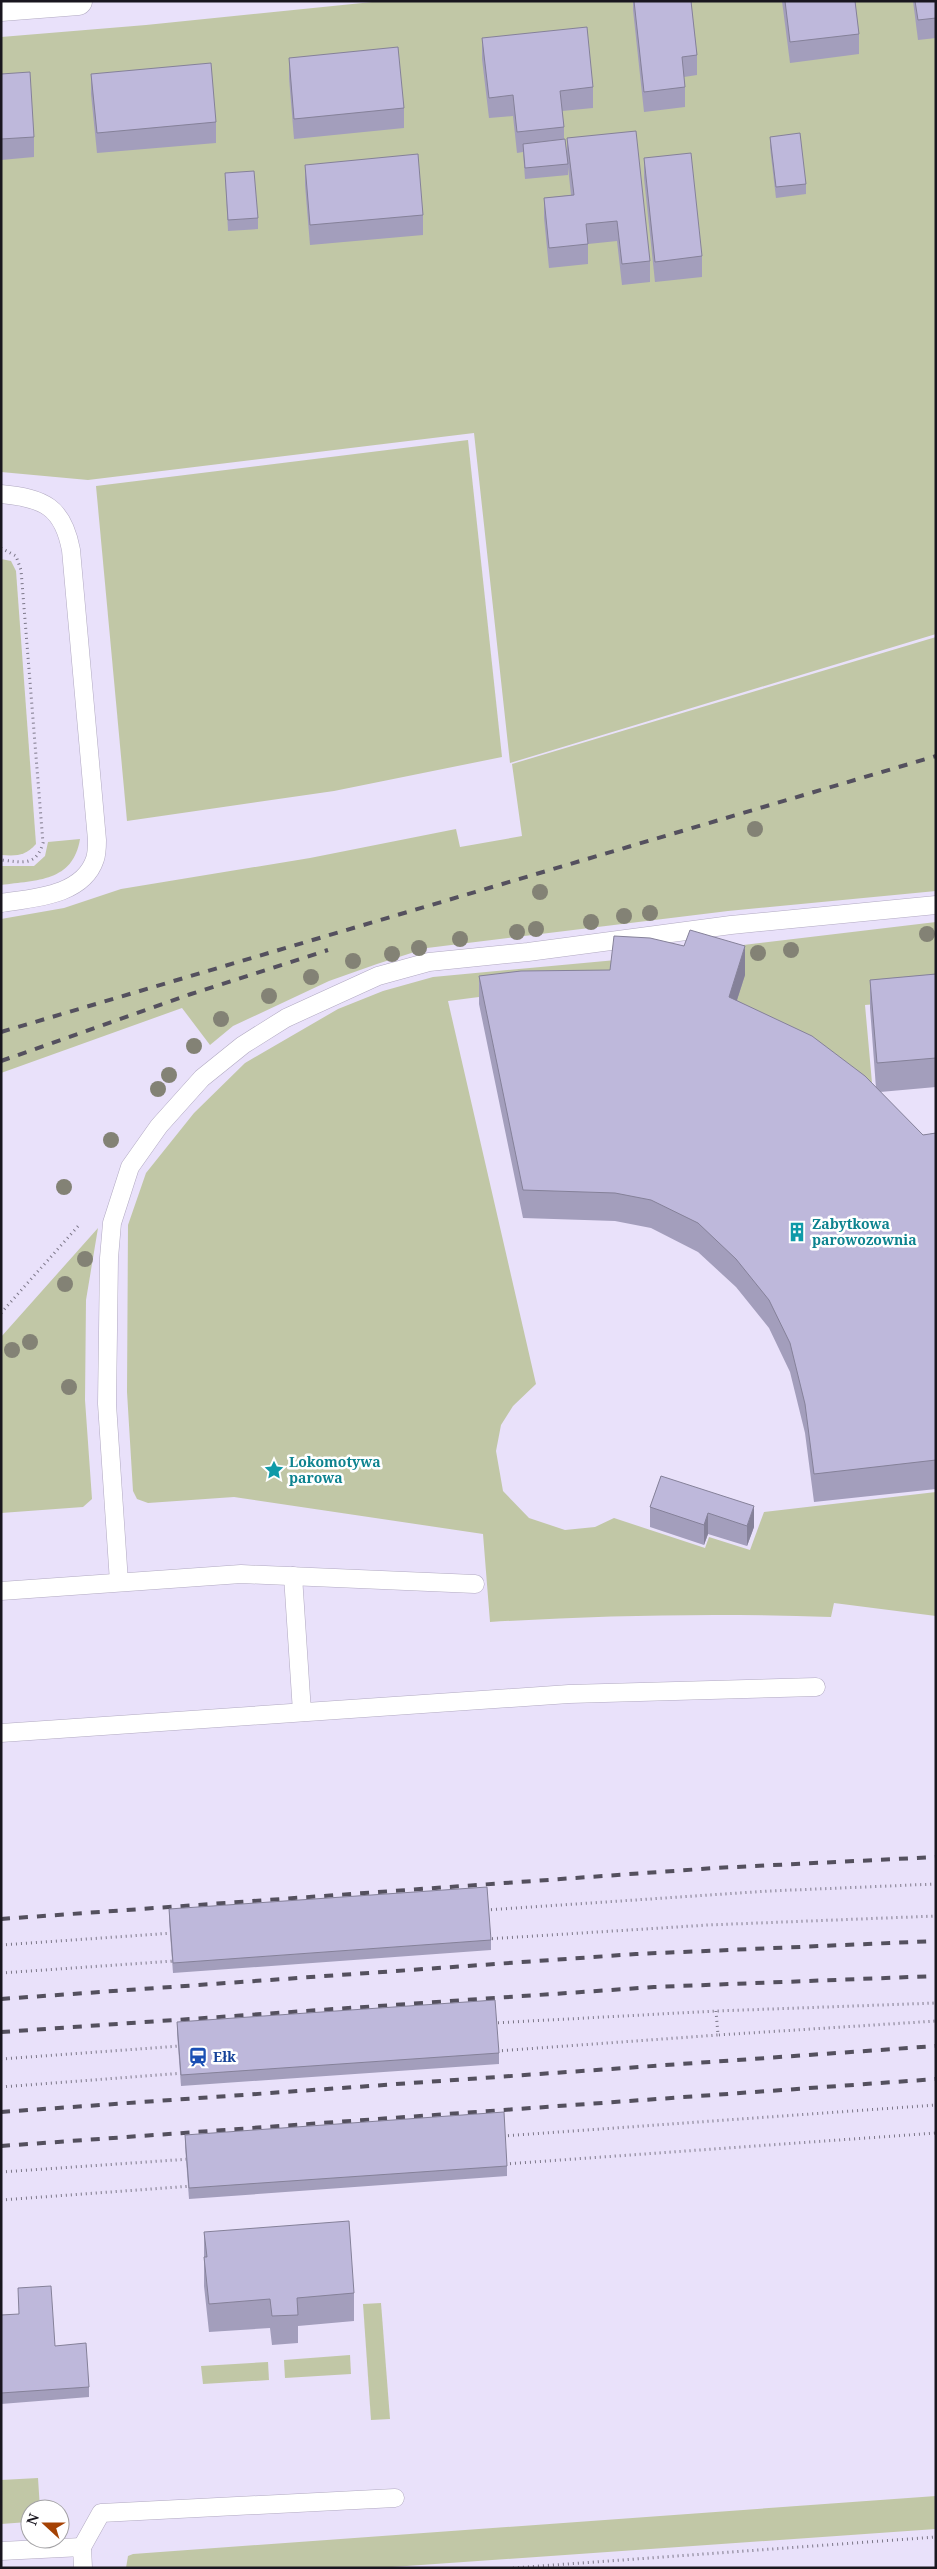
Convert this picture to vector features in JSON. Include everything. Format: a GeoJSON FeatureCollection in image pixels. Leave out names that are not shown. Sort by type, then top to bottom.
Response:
{"type":"FeatureCollection","features":[{"type":"Feature","properties":{"kind":"street"},"geometry":{"type":"LineString","coordinates":[[1,7],[78,1]]}},
{"type":"Feature","properties":{"kind":"lane"},"geometry":{"type":"LineString","coordinates":[[1,494],[38,501],[57,513],[67,528],[71,550],[97,840],[95,859],[87,873],[74,885],[43,897],[1,904]]}},
{"type":"Feature","properties":{"kind":"lane"},"geometry":{"type":"LineString","coordinates":[[119,1582],[107,1404],[112,1223],[130,1167],[159,1126],[202,1078],[243,1045],[286,1018],[378,976],[429,962],[528,952],[731,925],[936,905]]}},
{"type":"Feature","properties":{"kind":"lane"},"geometry":{"type":"LineString","coordinates":[[1,1591],[241,1574],[475,1584]]}},
{"type":"Feature","properties":{"kind":"lane"},"geometry":{"type":"LineString","coordinates":[[293,1576],[302,1712]]}},
{"type":"Feature","properties":{"kind":"lane"},"geometry":{"type":"LineString","coordinates":[[1,1733],[569,1694],[816,1687]]}},
{"type":"Feature","properties":{"kind":"lane"},"geometry":{"type":"LineString","coordinates":[[82,2568],[82,2547],[101,2513],[395,2498]]}},
{"type":"Feature","properties":{"kind":"lane"},"geometry":{"type":"LineString","coordinates":[[1,2551],[82,2547]]}},
{"type":"Feature","properties":{"kind":"path"},"geometry":{"type":"LineString","coordinates":[[1,548],[16,556],[21,570],[43,843],[40,853],[34,859],[26,862],[1,860]]}},
{"type":"Feature","properties":{"kind":"path"},"geometry":{"type":"LineString","coordinates":[[1,1313],[85,1218]]}},
{"type":"Feature","properties":{"kind":"path"},"geometry":{"type":"LineString","coordinates":[[476,1911],[760,1891],[936,1884]]}},
{"type":"Feature","properties":{"kind":"path"},"geometry":{"type":"LineString","coordinates":[[477,1940],[636,1928],[936,1916]]}},
{"type":"Feature","properties":{"kind":"path"},"geometry":{"type":"LineString","coordinates":[[1,1945],[179,1932]]}},
{"type":"Feature","properties":{"kind":"path"},"geometry":{"type":"LineString","coordinates":[[1,1973],[180,1960]]}},
{"type":"Feature","properties":{"kind":"path"},"geometry":{"type":"LineString","coordinates":[[484,2024],[716,2011],[936,2003]]}},
{"type":"Feature","properties":{"kind":"path"},"geometry":{"type":"LineString","coordinates":[[716,2011],[718,2035]]}},
{"type":"Feature","properties":{"kind":"path"},"geometry":{"type":"LineString","coordinates":[[489,2051],[936,2021]]}},
{"type":"Feature","properties":{"kind":"path"},"geometry":{"type":"LineString","coordinates":[[1,2059],[189,2045]]}},
{"type":"Feature","properties":{"kind":"path"},"geometry":{"type":"LineString","coordinates":[[1,2087],[190,2073]]}},
{"type":"Feature","properties":{"kind":"path"},"geometry":{"type":"LineString","coordinates":[[495,2137],[936,2105]]}},
{"type":"Feature","properties":{"kind":"path"},"geometry":{"type":"LineString","coordinates":[[498,2164],[936,2133]]}},
{"type":"Feature","properties":{"kind":"path"},"geometry":{"type":"LineString","coordinates":[[1,2172],[199,2158]]}},
{"type":"Feature","properties":{"kind":"path"},"geometry":{"type":"LineString","coordinates":[[1,2200],[200,2186]]}},
{"type":"Feature","properties":{"kind":"path"},"geometry":{"type":"LineString","coordinates":[[513,2568],[936,2537]]}},
{"type":"Feature","properties":{"kind":"green space"},"geometry":{"type":"Polygon","coordinates":[[[382,1],[936,1],[936,634],[510,763],[474,433],[88,480],[1,472],[1,37],[146,25],[382,1]]]}},
{"type":"Feature","properties":{"kind":"green space"},"geometry":{"type":"Polygon","coordinates":[[[468,440],[502,757],[334,791],[127,821],[96,486],[468,440]]]}},
{"type":"Feature","properties":{"kind":"green space"},"geometry":{"type":"Polygon","coordinates":[[[1,559],[11,561],[16,571],[36,844],[24,853],[12,855],[1,855],[1,559]]]}},
{"type":"Feature","properties":{"kind":"green space"},"geometry":{"type":"Polygon","coordinates":[[[936,637],[936,891],[728,911],[427,948],[329,981],[233,1026],[210,1045],[182,1008],[1,1073],[1,919],[64,908],[121,889],[310,858],[456,829],[460,847],[522,836],[512,764],[936,637]]]}},
{"type":"Feature","properties":{"kind":"green space"},"geometry":{"type":"Polygon","coordinates":[[[80,839],[70,864],[61,871],[40,880],[1,885],[1,866],[34,866],[45,856],[48,842],[80,839]]]}},
{"type":"Feature","properties":{"kind":"green space"},"geometry":{"type":"Polygon","coordinates":[[[936,922],[936,999],[865,1005],[873,1094],[595,982],[448,1001],[536,1384],[513,1406],[501,1425],[496,1451],[503,1491],[529,1518],[565,1530],[595,1527],[614,1518],[705,1548],[709,1537],[750,1550],[764,1512],[936,1492],[936,1616],[834,1603],[831,1617],[661,1615],[490,1622],[483,1534],[234,1497],[148,1503],[137,1499],[133,1491],[127,1392],[128,1225],[146,1173],[194,1113],[245,1063],[338,1009],[383,991],[433,977],[627,959],[936,922]]]}},
{"type":"Feature","properties":{"kind":"green space"},"geometry":{"type":"Polygon","coordinates":[[[98,1228],[86,1300],[85,1400],[92,1499],[83,1507],[1,1513],[1,1337],[98,1228]]]}},
{"type":"Feature","properties":{"kind":"green space"},"geometry":{"type":"Polygon","coordinates":[[[381,2303],[390,2419],[371,2420],[363,2304],[381,2303]]]}},
{"type":"Feature","properties":{"kind":"green space"},"geometry":{"type":"Polygon","coordinates":[[[350,2355],[351,2374],[285,2378],[284,2360],[350,2355]]]}},
{"type":"Feature","properties":{"kind":"green space"},"geometry":{"type":"Polygon","coordinates":[[[268,2362],[269,2380],[203,2384],[201,2366],[268,2362]]]}},
{"type":"Feature","properties":{"kind":"green space"},"geometry":{"type":"Polygon","coordinates":[[[38,2478],[39,2499],[20,2499],[20,2523],[1,2524],[1,2480],[38,2478]]]}},
{"type":"Feature","properties":{"kind":"green space"},"geometry":{"type":"Polygon","coordinates":[[[936,2496],[936,2529],[378,2568],[126,2568],[128,2556],[133,2554],[936,2496]]]}},
{"type":"Feature","properties":{"kind":"building"},"geometry":{"type":"Polygon","coordinates":[[[634,1],[691,1],[697,55],[682,57],[685,87],[644,92],[634,1]]]}},
{"type":"Feature","properties":{"kind":"building"},"geometry":{"type":"Polygon","coordinates":[[[785,1],[855,1],[859,34],[790,42],[785,1]]]}},
{"type":"Feature","properties":{"kind":"building"},"geometry":{"type":"Polygon","coordinates":[[[915,1],[936,1],[936,18],[918,20],[915,1]]]}},
{"type":"Feature","properties":{"kind":"building"},"geometry":{"type":"Polygon","coordinates":[[[587,27],[593,87],[560,91],[564,127],[517,132],[513,95],[489,98],[482,38],[587,27]]]}},
{"type":"Feature","properties":{"kind":"building"},"geometry":{"type":"Polygon","coordinates":[[[398,47],[404,108],[294,119],[289,58],[398,47]]]}},
{"type":"Feature","properties":{"kind":"building"},"geometry":{"type":"Polygon","coordinates":[[[211,63],[216,122],[97,133],[91,74],[211,63]]]}},
{"type":"Feature","properties":{"kind":"building"},"geometry":{"type":"Polygon","coordinates":[[[30,72],[34,137],[1,139],[1,74],[30,72]]]}},
{"type":"Feature","properties":{"kind":"building"},"geometry":{"type":"Polygon","coordinates":[[[636,131],[650,261],[622,264],[617,221],[586,224],[588,244],[549,248],[544,198],[574,195],[567,138],[636,131]]]}},
{"type":"Feature","properties":{"kind":"building"},"geometry":{"type":"Polygon","coordinates":[[[800,133],[806,184],[776,187],[770,137],[800,133]]]}},
{"type":"Feature","properties":{"kind":"building"},"geometry":{"type":"Polygon","coordinates":[[[565,139],[568,164],[525,168],[523,144],[565,139]]]}},
{"type":"Feature","properties":{"kind":"building"},"geometry":{"type":"Polygon","coordinates":[[[691,153],[702,256],[655,262],[644,158],[691,153]]]}},
{"type":"Feature","properties":{"kind":"building"},"geometry":{"type":"Polygon","coordinates":[[[418,154],[423,215],[310,225],[305,165],[418,154]]]}},
{"type":"Feature","properties":{"kind":"building"},"geometry":{"type":"Polygon","coordinates":[[[254,171],[258,218],[228,220],[225,173],[254,171]]]}},
{"type":"Feature","properties":{"kind":"building","name":"Zabytkowa parowozownia"},"geometry":{"type":"Polygon","coordinates":[[[690,930],[745,946],[729,997],[812,1036],[865,1076],[923,1135],[936,1133],[936,1460],[814,1474],[805,1404],[790,1343],[769,1300],[736,1259],[698,1223],[651,1200],[615,1193],[523,1190],[479,976],[521,971],[610,970],[614,936],[650,938],[684,946],[690,930]]]}},
{"type":"Feature","properties":{"kind":"building"},"geometry":{"type":"Polygon","coordinates":[[[936,974],[936,1058],[877,1063],[870,980],[936,974]]]}},
{"type":"Feature","properties":{"kind":"building"},"geometry":{"type":"Polygon","coordinates":[[[661,1476],[754,1506],[747,1526],[708,1513],[704,1525],[650,1507],[661,1476]]]}},
{"type":"Feature","properties":{"kind":"building"},"geometry":{"type":"Polygon","coordinates":[[[487,1887],[491,1940],[173,1963],[169,1909],[487,1887]]]}},
{"type":"Feature","properties":{"kind":"building"},"geometry":{"type":"Polygon","coordinates":[[[495,2000],[499,2053],[181,2075],[177,2022],[495,2000]]]}},
{"type":"Feature","properties":{"kind":"building"},"geometry":{"type":"Polygon","coordinates":[[[504,2112],[507,2166],[189,2188],[185,2135],[504,2112]]]}},
{"type":"Feature","properties":{"kind":"building"},"geometry":{"type":"Polygon","coordinates":[[[349,2221],[354,2293],[297,2298],[298,2315],[272,2316],[270,2299],[209,2304],[204,2257],[207,2257],[204,2232],[349,2221]]]}},
{"type":"Feature","properties":{"kind":"building"},"geometry":{"type":"Polygon","coordinates":[[[51,2286],[55,2346],[86,2343],[89,2387],[1,2393],[1,2315],[19,2314],[18,2288],[51,2286]]]}},
{"type":"Feature","properties":{"kind":"railway"},"geometry":{"type":"LineString","coordinates":[[1,1032],[936,756]]}},
{"type":"Feature","properties":{"kind":"railway"},"geometry":{"type":"LineString","coordinates":[[1,1061],[191,994],[328,950]]}},
{"type":"Feature","properties":{"kind":"railway"},"geometry":{"type":"LineString","coordinates":[[1,1919],[715,1868],[936,1857]]}},
{"type":"Feature","properties":{"kind":"railway"},"geometry":{"type":"LineString","coordinates":[[1,1999],[636,1954],[936,1941]]}},
{"type":"Feature","properties":{"kind":"railway"},"geometry":{"type":"LineString","coordinates":[[1,2032],[654,1987],[936,1976]]}},
{"type":"Feature","properties":{"kind":"railway"},"geometry":{"type":"LineString","coordinates":[[1,2112],[936,2046]]}},
{"type":"Feature","properties":{"kind":"railway"},"geometry":{"type":"LineString","coordinates":[[1,2146],[936,2079]]}},
{"type":"Feature","properties":{"kind":"place","name":"Zabytkowa parowozownia"},"geometry":{"type":"Point","coordinates":[797,1232]}},
{"type":"Feature","properties":{"kind":"place","name":"Lokomotywa parowa"},"geometry":{"type":"Point","coordinates":[274,1470]}},
{"type":"Feature","properties":{"kind":"place","name":"Ełk"},"geometry":{"type":"Point","coordinates":[198,2057]}}]}
